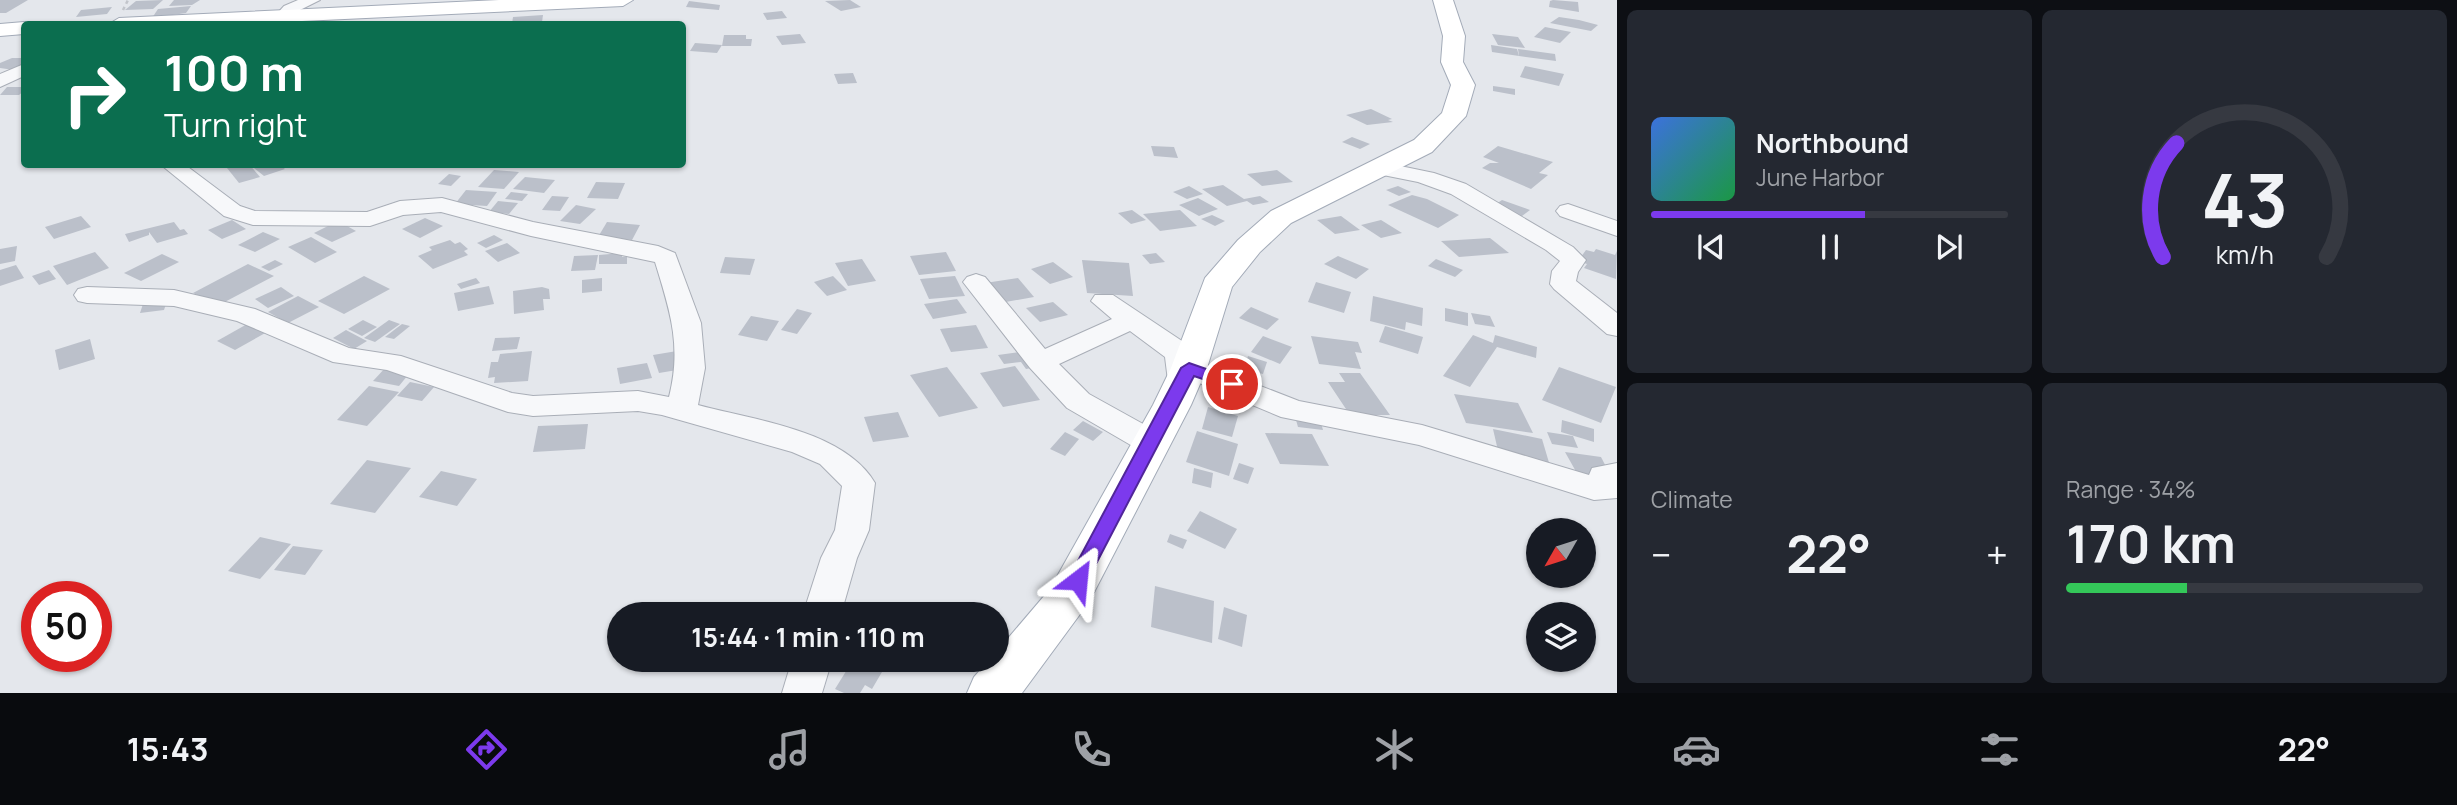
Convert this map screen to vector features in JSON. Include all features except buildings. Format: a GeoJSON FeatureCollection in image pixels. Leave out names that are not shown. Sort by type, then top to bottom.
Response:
{"type":"FeatureCollection","features":[{"type":"Feature","properties":{"kind":"main road"},"geometry":{"type":"LineString","coordinates":[[197,21],[623,0]]}},
{"type":"Feature","properties":{"kind":"main road"},"geometry":{"type":"LineString","coordinates":[[992,693],[1066,602],[1186,374],[1216,285],[1249,246],[1281,217],[1423,146],[1445,127],[1457,108],[1463,85],[1452,62],[1454,36],[1443,0]]}},
{"type":"Feature","properties":{"kind":"main road"},"geometry":{"type":"LineString","coordinates":[[0,30],[21,29]]}},
{"type":"Feature","properties":{"kind":"street"},"geometry":{"type":"LineString","coordinates":[[282,17],[290,9],[312,0]]}},
{"type":"Feature","properties":{"kind":"street"},"geometry":{"type":"LineString","coordinates":[[0,84],[21,71]]}},
{"type":"Feature","properties":{"kind":"street"},"geometry":{"type":"LineString","coordinates":[[0,84],[21,86]]}},
{"type":"Feature","properties":{"kind":"street"},"geometry":{"type":"LineString","coordinates":[[1381,167],[1413,173],[1472,195],[1486,208],[1557,244],[1574,260],[1565,271],[1563,284],[1590,303],[1617,328]]}},
{"type":"Feature","properties":{"kind":"street"},"geometry":{"type":"LineString","coordinates":[[175,168],[232,211],[253,218],[370,219],[400,208],[442,205],[531,229],[658,253],[666,258],[687,323],[691,368],[681,411]]}},
{"type":"Feature","properties":{"kind":"street"},"geometry":{"type":"LineString","coordinates":[[1568,211],[1617,229]]}},
{"type":"Feature","properties":{"kind":"street"},"geometry":{"type":"LineString","coordinates":[[976,282],[1040,362],[1078,401],[1152,443]]}},
{"type":"Feature","properties":{"kind":"street"},"geometry":{"type":"LineString","coordinates":[[87,295],[174,298],[246,315],[343,356],[391,362],[508,402],[533,406],[638,401],[803,444],[831,456],[859,483],[852,530],[839,558],[826,602]]}},
{"type":"Feature","properties":{"kind":"street"},"geometry":{"type":"LineString","coordinates":[[1104,301],[1164,340],[1179,356],[1186,374],[1292,410],[1422,435],[1594,488],[1609,489],[1604,475],[1617,474]]}},
{"type":"Feature","properties":{"kind":"street"},"geometry":{"type":"LineString","coordinates":[[1040,362],[1134,319]]}},
{"type":"Feature","properties":{"kind":"street"},"geometry":{"type":"LineString","coordinates":[[802,693],[808,672]]}},
{"type":"Feature","properties":{"kind":"route"},"geometry":{"type":"LineString","coordinates":[[1078,580],[1172,405],[1189,368],[1232,384]]}}]}
